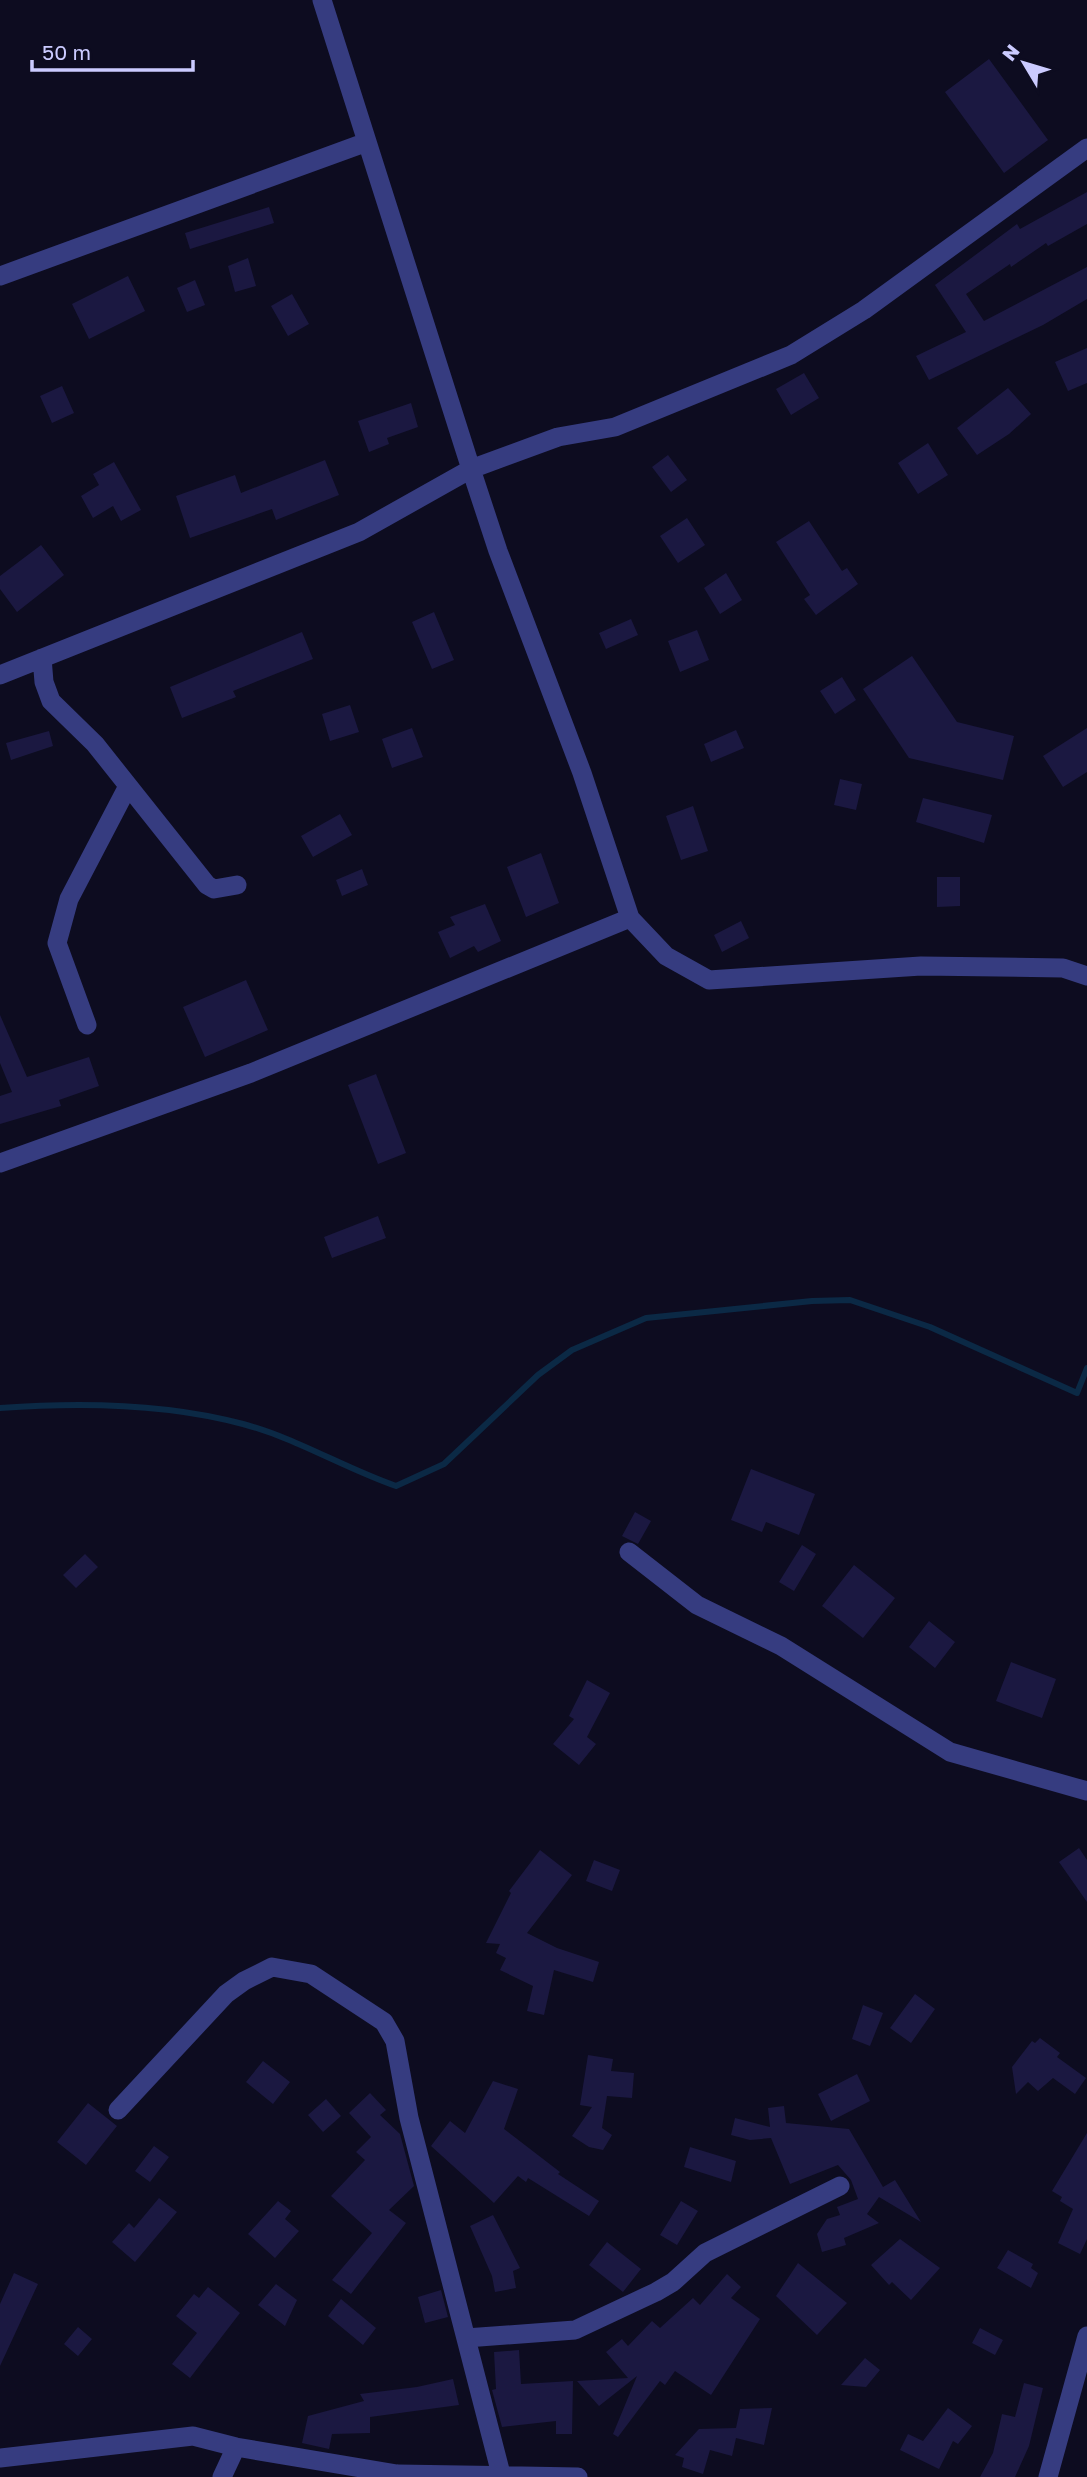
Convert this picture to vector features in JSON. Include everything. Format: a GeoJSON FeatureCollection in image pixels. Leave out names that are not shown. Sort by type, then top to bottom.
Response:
{"type":"FeatureCollection","features":[{"type":"Feature","properties":{"kind":"street"},"geometry":{"type":"LineString","coordinates":[[322,0],[498,551],[582,773],[630,918],[666,956],[709,980],[921,966],[1063,968],[1087,976]]}},
{"type":"Feature","properties":{"kind":"street"},"geometry":{"type":"LineString","coordinates":[[0,276],[367,142]]}},
{"type":"Feature","properties":{"kind":"street"},"geometry":{"type":"LineString","coordinates":[[0,675],[359,533],[471,469],[558,438],[615,427],[791,355],[864,310],[1087,148]]}},
{"type":"Feature","properties":{"kind":"street"},"geometry":{"type":"LineString","coordinates":[[42,658],[44,682],[51,702],[94,744],[207,885],[214,889],[237,885]]}},
{"type":"Feature","properties":{"kind":"street"},"geometry":{"type":"LineString","coordinates":[[87,1025],[57,943],[69,899],[127,788]]}},
{"type":"Feature","properties":{"kind":"street"},"geometry":{"type":"LineString","coordinates":[[0,1163],[251,1073],[630,918]]}},
{"type":"Feature","properties":{"kind":"street"},"geometry":{"type":"LineString","coordinates":[[629,1552],[697,1605],[781,1646],[950,1752],[1087,1791]]}},
{"type":"Feature","properties":{"kind":"street"},"geometry":{"type":"LineString","coordinates":[[118,2110],[226,1994],[244,1980],[272,1967],[311,1974],[384,2022],[395,2041],[409,2118],[501,2474]]}},
{"type":"Feature","properties":{"kind":"street"},"geometry":{"type":"LineString","coordinates":[[466,2338],[575,2330],[673,2282],[705,2253],[840,2186]]}},
{"type":"Feature","properties":{"kind":"street"},"geometry":{"type":"LineString","coordinates":[[1048,2477],[1087,2336]]}},
{"type":"Feature","properties":{"kind":"street"},"geometry":{"type":"LineString","coordinates":[[0,2458],[184,2437],[397,2474],[578,2477]]}},
{"type":"Feature","properties":{"kind":"street"},"geometry":{"type":"LineString","coordinates":[[222,2477],[236,2447]]}},
{"type":"Feature","properties":{"kind":"building"},"geometry":{"type":"Polygon","coordinates":[[[989,59],[1048,140],[1004,173],[945,92],[989,59]]]}},
{"type":"Feature","properties":{"kind":"building"},"geometry":{"type":"Polygon","coordinates":[[[1087,192],[1087,224],[1048,246],[1046,243],[966,294],[984,321],[1087,267],[1087,299],[1043,325],[929,380],[916,356],[966,332],[935,285],[1017,224],[1020,229],[1087,192]]]}},
{"type":"Feature","properties":{"kind":"building"},"geometry":{"type":"Polygon","coordinates":[[[269,207],[274,223],[190,249],[185,233],[269,207]]]}},
{"type":"Feature","properties":{"kind":"building"},"geometry":{"type":"Polygon","coordinates":[[[248,258],[256,286],[235,292],[228,266],[248,258]]]}},
{"type":"Feature","properties":{"kind":"building"},"geometry":{"type":"Polygon","coordinates":[[[128,276],[145,311],[89,339],[72,304],[128,276]]]}},
{"type":"Feature","properties":{"kind":"building"},"geometry":{"type":"Polygon","coordinates":[[[195,280],[205,305],[187,312],[177,288],[195,280]]]}},
{"type":"Feature","properties":{"kind":"building"},"geometry":{"type":"Polygon","coordinates":[[[292,294],[309,324],[288,336],[271,306],[292,294]]]}},
{"type":"Feature","properties":{"kind":"building"},"geometry":{"type":"Polygon","coordinates":[[[1087,348],[1087,383],[1068,391],[1055,362],[1087,348]]]}},
{"type":"Feature","properties":{"kind":"building"},"geometry":{"type":"Polygon","coordinates":[[[804,373],[819,398],[791,415],[776,389],[804,373]]]}},
{"type":"Feature","properties":{"kind":"building"},"geometry":{"type":"Polygon","coordinates":[[[62,386],[74,413],[52,423],[40,396],[62,386]]]}},
{"type":"Feature","properties":{"kind":"building"},"geometry":{"type":"Polygon","coordinates":[[[1008,388],[1031,414],[1009,434],[977,455],[957,428],[1008,388]]]}},
{"type":"Feature","properties":{"kind":"building"},"geometry":{"type":"Polygon","coordinates":[[[411,403],[418,427],[387,438],[389,444],[369,452],[358,421],[411,403]]]}},
{"type":"Feature","properties":{"kind":"building"},"geometry":{"type":"Polygon","coordinates":[[[928,443],[948,475],[918,494],[898,463],[928,443]]]}},
{"type":"Feature","properties":{"kind":"building"},"geometry":{"type":"Polygon","coordinates":[[[668,455],[687,480],[671,492],[652,467],[668,455]]]}},
{"type":"Feature","properties":{"kind":"building"},"geometry":{"type":"Polygon","coordinates":[[[325,460],[339,495],[276,520],[272,509],[190,538],[176,496],[235,475],[241,493],[325,460]]]}},
{"type":"Feature","properties":{"kind":"building"},"geometry":{"type":"Polygon","coordinates":[[[114,462],[141,510],[121,521],[113,506],[93,518],[81,496],[99,485],[93,474],[114,462]]]}},
{"type":"Feature","properties":{"kind":"building"},"geometry":{"type":"Polygon","coordinates":[[[687,518],[705,545],[678,563],[660,536],[687,518]]]}},
{"type":"Feature","properties":{"kind":"building"},"geometry":{"type":"Polygon","coordinates":[[[809,521],[842,571],[847,568],[858,584],[816,615],[804,599],[810,595],[776,542],[809,521]]]}},
{"type":"Feature","properties":{"kind":"building"},"geometry":{"type":"Polygon","coordinates":[[[41,545],[64,575],[17,612],[0,589],[0,576],[41,545]]]}},
{"type":"Feature","properties":{"kind":"building"},"geometry":{"type":"Polygon","coordinates":[[[726,573],[742,600],[720,614],[704,588],[726,573]]]}},
{"type":"Feature","properties":{"kind":"building"},"geometry":{"type":"Polygon","coordinates":[[[434,612],[454,660],[432,669],[412,622],[434,612]]]}},
{"type":"Feature","properties":{"kind":"building"},"geometry":{"type":"Polygon","coordinates":[[[631,619],[638,635],[606,649],[599,633],[631,619]]]}},
{"type":"Feature","properties":{"kind":"building"},"geometry":{"type":"Polygon","coordinates":[[[697,630],[709,660],[680,672],[668,641],[697,630]]]}},
{"type":"Feature","properties":{"kind":"building"},"geometry":{"type":"Polygon","coordinates":[[[302,632],[313,659],[233,691],[236,697],[182,718],[170,687],[302,632]]]}},
{"type":"Feature","properties":{"kind":"building"},"geometry":{"type":"Polygon","coordinates":[[[912,656],[957,722],[1014,736],[1003,780],[909,758],[863,689],[912,656]]]}},
{"type":"Feature","properties":{"kind":"building"},"geometry":{"type":"Polygon","coordinates":[[[842,677],[856,700],[835,714],[820,691],[842,677]]]}},
{"type":"Feature","properties":{"kind":"building"},"geometry":{"type":"Polygon","coordinates":[[[350,705],[359,732],[330,741],[322,714],[350,705]]]}},
{"type":"Feature","properties":{"kind":"building"},"geometry":{"type":"Polygon","coordinates":[[[412,728],[423,757],[392,768],[382,739],[412,728]]]}},
{"type":"Feature","properties":{"kind":"building"},"geometry":{"type":"Polygon","coordinates":[[[1087,728],[1087,772],[1063,787],[1043,756],[1087,728]]]}},
{"type":"Feature","properties":{"kind":"building"},"geometry":{"type":"Polygon","coordinates":[[[736,730],[744,748],[711,762],[704,744],[736,730]]]}},
{"type":"Feature","properties":{"kind":"building"},"geometry":{"type":"Polygon","coordinates":[[[49,731],[53,746],[11,760],[6,743],[49,731]]]}},
{"type":"Feature","properties":{"kind":"building"},"geometry":{"type":"Polygon","coordinates":[[[840,779],[862,784],[856,810],[834,805],[840,779]]]}},
{"type":"Feature","properties":{"kind":"building"},"geometry":{"type":"Polygon","coordinates":[[[923,798],[992,815],[984,843],[916,822],[923,798]]]}},
{"type":"Feature","properties":{"kind":"building"},"geometry":{"type":"Polygon","coordinates":[[[693,806],[708,851],[681,860],[666,816],[693,806]]]}},
{"type":"Feature","properties":{"kind":"building"},"geometry":{"type":"Polygon","coordinates":[[[340,814],[352,835],[313,857],[301,836],[340,814]]]}},
{"type":"Feature","properties":{"kind":"building"},"geometry":{"type":"Polygon","coordinates":[[[541,853],[559,903],[526,917],[507,867],[541,853]]]}},
{"type":"Feature","properties":{"kind":"building"},"geometry":{"type":"Polygon","coordinates":[[[362,869],[368,885],[342,896],[336,880],[362,869]]]}},
{"type":"Feature","properties":{"kind":"building"},"geometry":{"type":"Polygon","coordinates":[[[937,877],[960,877],[960,906],[937,907],[937,877]]]}},
{"type":"Feature","properties":{"kind":"building"},"geometry":{"type":"Polygon","coordinates":[[[485,904],[501,941],[478,952],[474,946],[450,958],[438,932],[455,925],[450,917],[485,904]]]}},
{"type":"Feature","properties":{"kind":"building"},"geometry":{"type":"Polygon","coordinates":[[[741,921],[749,938],[722,952],[714,935],[741,921]]]}},
{"type":"Feature","properties":{"kind":"building"},"geometry":{"type":"Polygon","coordinates":[[[246,980],[268,1030],[205,1057],[183,1007],[246,980]]]}},
{"type":"Feature","properties":{"kind":"building"},"geometry":{"type":"Polygon","coordinates":[[[0,1015],[27,1077],[89,1057],[99,1086],[59,1100],[61,1106],[0,1124],[0,1096],[12,1092],[0,1063],[0,1015]]]}},
{"type":"Feature","properties":{"kind":"building"},"geometry":{"type":"Polygon","coordinates":[[[376,1074],[406,1153],[378,1164],[348,1085],[376,1074]]]}},
{"type":"Feature","properties":{"kind":"building"},"geometry":{"type":"Polygon","coordinates":[[[378,1216],[386,1238],[332,1258],[324,1237],[378,1216]]]}},
{"type":"Feature","properties":{"kind":"building"},"geometry":{"type":"Polygon","coordinates":[[[751,1469],[815,1494],[799,1535],[766,1522],[762,1532],[731,1520],[751,1469]]]}},
{"type":"Feature","properties":{"kind":"building"},"geometry":{"type":"Polygon","coordinates":[[[635,1512],[651,1521],[638,1544],[622,1536],[635,1512]]]}},
{"type":"Feature","properties":{"kind":"building"},"geometry":{"type":"Polygon","coordinates":[[[802,1545],[816,1554],[794,1591],[779,1582],[802,1545]]]}},
{"type":"Feature","properties":{"kind":"building"},"geometry":{"type":"Polygon","coordinates":[[[85,1554],[98,1567],[76,1588],[63,1575],[85,1554]]]}},
{"type":"Feature","properties":{"kind":"building"},"geometry":{"type":"Polygon","coordinates":[[[854,1565],[895,1598],[863,1638],[822,1606],[854,1565]]]}},
{"type":"Feature","properties":{"kind":"building"},"geometry":{"type":"Polygon","coordinates":[[[929,1621],[955,1642],[935,1668],[909,1647],[929,1621]]]}},
{"type":"Feature","properties":{"kind":"building"},"geometry":{"type":"Polygon","coordinates":[[[1011,1662],[1056,1679],[1042,1718],[996,1701],[1011,1662]]]}},
{"type":"Feature","properties":{"kind":"building"},"geometry":{"type":"Polygon","coordinates":[[[587,1680],[610,1693],[587,1737],[596,1744],[579,1765],[553,1744],[574,1719],[569,1716],[587,1680]]]}},
{"type":"Feature","properties":{"kind":"building"},"geometry":{"type":"Polygon","coordinates":[[[1079,1848],[1087,1860],[1087,1902],[1059,1862],[1079,1848]]]}},
{"type":"Feature","properties":{"kind":"building"},"geometry":{"type":"Polygon","coordinates":[[[540,1850],[572,1875],[527,1933],[557,1948],[599,1962],[593,1982],[554,1970],[544,2015],[527,2011],[533,1986],[500,1970],[506,1958],[496,1953],[500,1944],[486,1943],[511,1893],[509,1891],[540,1850]]]}},
{"type":"Feature","properties":{"kind":"building"},"geometry":{"type":"Polygon","coordinates":[[[594,1860],[620,1870],[612,1891],[586,1881],[594,1860]]]}},
{"type":"Feature","properties":{"kind":"building"},"geometry":{"type":"Polygon","coordinates":[[[915,1994],[935,2009],[911,2043],[890,2028],[915,1994]]]}},
{"type":"Feature","properties":{"kind":"building"},"geometry":{"type":"Polygon","coordinates":[[[863,2005],[883,2013],[870,2046],[852,2039],[863,2005]]]}},
{"type":"Feature","properties":{"kind":"building"},"geometry":{"type":"Polygon","coordinates":[[[1040,2038],[1060,2053],[1057,2057],[1086,2078],[1075,2094],[1053,2078],[1038,2091],[1028,2082],[1016,2094],[1012,2067],[1032,2041],[1035,2043],[1040,2038]]]}},
{"type":"Feature","properties":{"kind":"building"},"geometry":{"type":"Polygon","coordinates":[[[588,2055],[613,2059],[611,2071],[634,2073],[632,2098],[607,2096],[602,2128],[612,2135],[603,2150],[589,2147],[572,2136],[592,2107],[580,2105],[588,2055]]]}},
{"type":"Feature","properties":{"kind":"building"},"geometry":{"type":"Polygon","coordinates":[[[263,2061],[290,2082],[273,2104],[246,2082],[263,2061]]]}},
{"type":"Feature","properties":{"kind":"building"},"geometry":{"type":"Polygon","coordinates":[[[857,2074],[870,2101],[831,2121],[818,2094],[857,2074]]]}},
{"type":"Feature","properties":{"kind":"building"},"geometry":{"type":"Polygon","coordinates":[[[493,2081],[518,2089],[504,2129],[560,2172],[558,2174],[599,2201],[589,2216],[528,2178],[526,2182],[518,2176],[494,2203],[431,2146],[450,2121],[465,2133],[493,2081]]]}},
{"type":"Feature","properties":{"kind":"building"},"geometry":{"type":"Polygon","coordinates":[[[370,2093],[386,2110],[380,2115],[400,2134],[414,2186],[389,2210],[406,2223],[351,2294],[332,2280],[372,2233],[331,2196],[365,2160],[356,2152],[371,2137],[349,2113],[370,2093]]]}},
{"type":"Feature","properties":{"kind":"building"},"geometry":{"type":"Polygon","coordinates":[[[326,2099],[341,2116],[323,2132],[308,2115],[326,2099]]]}},
{"type":"Feature","properties":{"kind":"building"},"geometry":{"type":"Polygon","coordinates":[[[88,2103],[117,2126],[86,2165],[57,2142],[88,2103]]]}},
{"type":"Feature","properties":{"kind":"building"},"geometry":{"type":"Polygon","coordinates":[[[784,2106],[786,2123],[849,2129],[883,2187],[895,2180],[921,2222],[879,2197],[867,2214],[879,2223],[844,2238],[846,2245],[822,2252],[817,2234],[827,2219],[840,2215],[837,2207],[858,2199],[851,2180],[838,2165],[790,2184],[771,2138],[750,2140],[731,2135],[735,2118],[770,2127],[768,2108],[784,2106]]]}},
{"type":"Feature","properties":{"kind":"building"},"geometry":{"type":"Polygon","coordinates":[[[1087,2133],[1087,2239],[1080,2254],[1058,2243],[1073,2209],[1060,2201],[1062,2197],[1052,2191],[1087,2133]]]}},
{"type":"Feature","properties":{"kind":"building"},"geometry":{"type":"Polygon","coordinates":[[[154,2146],[169,2157],[150,2182],[135,2171],[154,2146]]]}},
{"type":"Feature","properties":{"kind":"building"},"geometry":{"type":"Polygon","coordinates":[[[690,2147],[736,2161],[731,2182],[684,2167],[690,2147]]]}},
{"type":"Feature","properties":{"kind":"building"},"geometry":{"type":"Polygon","coordinates":[[[159,2198],[177,2212],[135,2262],[112,2242],[129,2223],[134,2228],[159,2198]]]}},
{"type":"Feature","properties":{"kind":"building"},"geometry":{"type":"Polygon","coordinates":[[[278,2201],[291,2211],[285,2219],[299,2231],[275,2258],[248,2234],[278,2201]]]}},
{"type":"Feature","properties":{"kind":"building"},"geometry":{"type":"Polygon","coordinates":[[[681,2201],[698,2211],[677,2245],[660,2235],[681,2201]]]}},
{"type":"Feature","properties":{"kind":"building"},"geometry":{"type":"Polygon","coordinates":[[[493,2215],[520,2268],[513,2271],[516,2288],[495,2292],[492,2276],[470,2226],[493,2215]]]}},
{"type":"Feature","properties":{"kind":"building"},"geometry":{"type":"Polygon","coordinates":[[[900,2239],[940,2268],[911,2300],[892,2282],[889,2285],[871,2265],[900,2239]]]}},
{"type":"Feature","properties":{"kind":"building"},"geometry":{"type":"Polygon","coordinates":[[[607,2242],[641,2269],[623,2292],[589,2265],[607,2242]]]}},
{"type":"Feature","properties":{"kind":"building"},"geometry":{"type":"Polygon","coordinates":[[[1008,2250],[1033,2264],[1031,2268],[1038,2273],[1031,2288],[997,2268],[1008,2250]]]}},
{"type":"Feature","properties":{"kind":"building"},"geometry":{"type":"Polygon","coordinates":[[[798,2263],[847,2303],[817,2335],[776,2296],[798,2263]]]}},
{"type":"Feature","properties":{"kind":"building"},"geometry":{"type":"Polygon","coordinates":[[[14,2273],[38,2284],[0,2366],[0,2304],[14,2273]]]}},
{"type":"Feature","properties":{"kind":"building"},"geometry":{"type":"Polygon","coordinates":[[[727,2274],[741,2287],[731,2298],[760,2319],[711,2395],[675,2371],[665,2385],[660,2381],[618,2437],[613,2434],[637,2376],[599,2406],[577,2381],[628,2378],[606,2352],[622,2339],[628,2346],[652,2321],[660,2328],[693,2298],[700,2305],[727,2274]]]}},
{"type":"Feature","properties":{"kind":"building"},"geometry":{"type":"Polygon","coordinates":[[[276,2284],[297,2300],[285,2326],[258,2305],[276,2284]]]}},
{"type":"Feature","properties":{"kind":"building"},"geometry":{"type":"Polygon","coordinates":[[[208,2287],[240,2313],[190,2378],[172,2364],[197,2333],[176,2316],[194,2294],[199,2298],[208,2287]]]}},
{"type":"Feature","properties":{"kind":"building"},"geometry":{"type":"Polygon","coordinates":[[[441,2290],[448,2317],[425,2323],[418,2297],[441,2290]]]}},
{"type":"Feature","properties":{"kind":"building"},"geometry":{"type":"Polygon","coordinates":[[[341,2299],[376,2328],[363,2345],[328,2316],[341,2299]]]}},
{"type":"Feature","properties":{"kind":"building"},"geometry":{"type":"Polygon","coordinates":[[[78,2327],[92,2339],[78,2356],[64,2344],[78,2327]]]}},
{"type":"Feature","properties":{"kind":"building"},"geometry":{"type":"Polygon","coordinates":[[[980,2328],[1003,2340],[995,2355],[972,2343],[980,2328]]]}},
{"type":"Feature","properties":{"kind":"building"},"geometry":{"type":"Polygon","coordinates":[[[519,2350],[521,2384],[573,2381],[572,2434],[556,2434],[556,2421],[502,2427],[492,2390],[496,2389],[494,2352],[519,2350]]]}},
{"type":"Feature","properties":{"kind":"building"},"geometry":{"type":"Polygon","coordinates":[[[865,2358],[880,2370],[866,2387],[841,2385],[865,2358]]]}},
{"type":"Feature","properties":{"kind":"building"},"geometry":{"type":"Polygon","coordinates":[[[453,2379],[459,2405],[370,2417],[370,2433],[332,2434],[329,2449],[302,2443],[308,2416],[364,2401],[360,2394],[417,2387],[453,2379]]]}},
{"type":"Feature","properties":{"kind":"building"},"geometry":{"type":"Polygon","coordinates":[[[1024,2383],[1043,2388],[1029,2446],[1015,2477],[980,2477],[993,2453],[1002,2414],[1015,2417],[1024,2383]]]}},
{"type":"Feature","properties":{"kind":"building"},"geometry":{"type":"Polygon","coordinates":[[[772,2408],[764,2445],[736,2438],[732,2456],[710,2450],[703,2474],[682,2467],[684,2458],[675,2455],[699,2429],[736,2428],[740,2409],[772,2408]]]}},
{"type":"Feature","properties":{"kind":"building"},"geometry":{"type":"Polygon","coordinates":[[[948,2408],[972,2426],[958,2444],[953,2441],[939,2469],[900,2450],[908,2434],[923,2441],[948,2408]]]}},
{"type":"Feature","properties":{"kind":"waterway"},"geometry":{"type":"LineString","coordinates":[[0,1408],[122,1406],[213,1417],[282,1437],[396,1486],[444,1464],[538,1375],[572,1350],[646,1318],[812,1301],[850,1300],[930,1327],[1077,1393],[1087,1368]]}}]}
